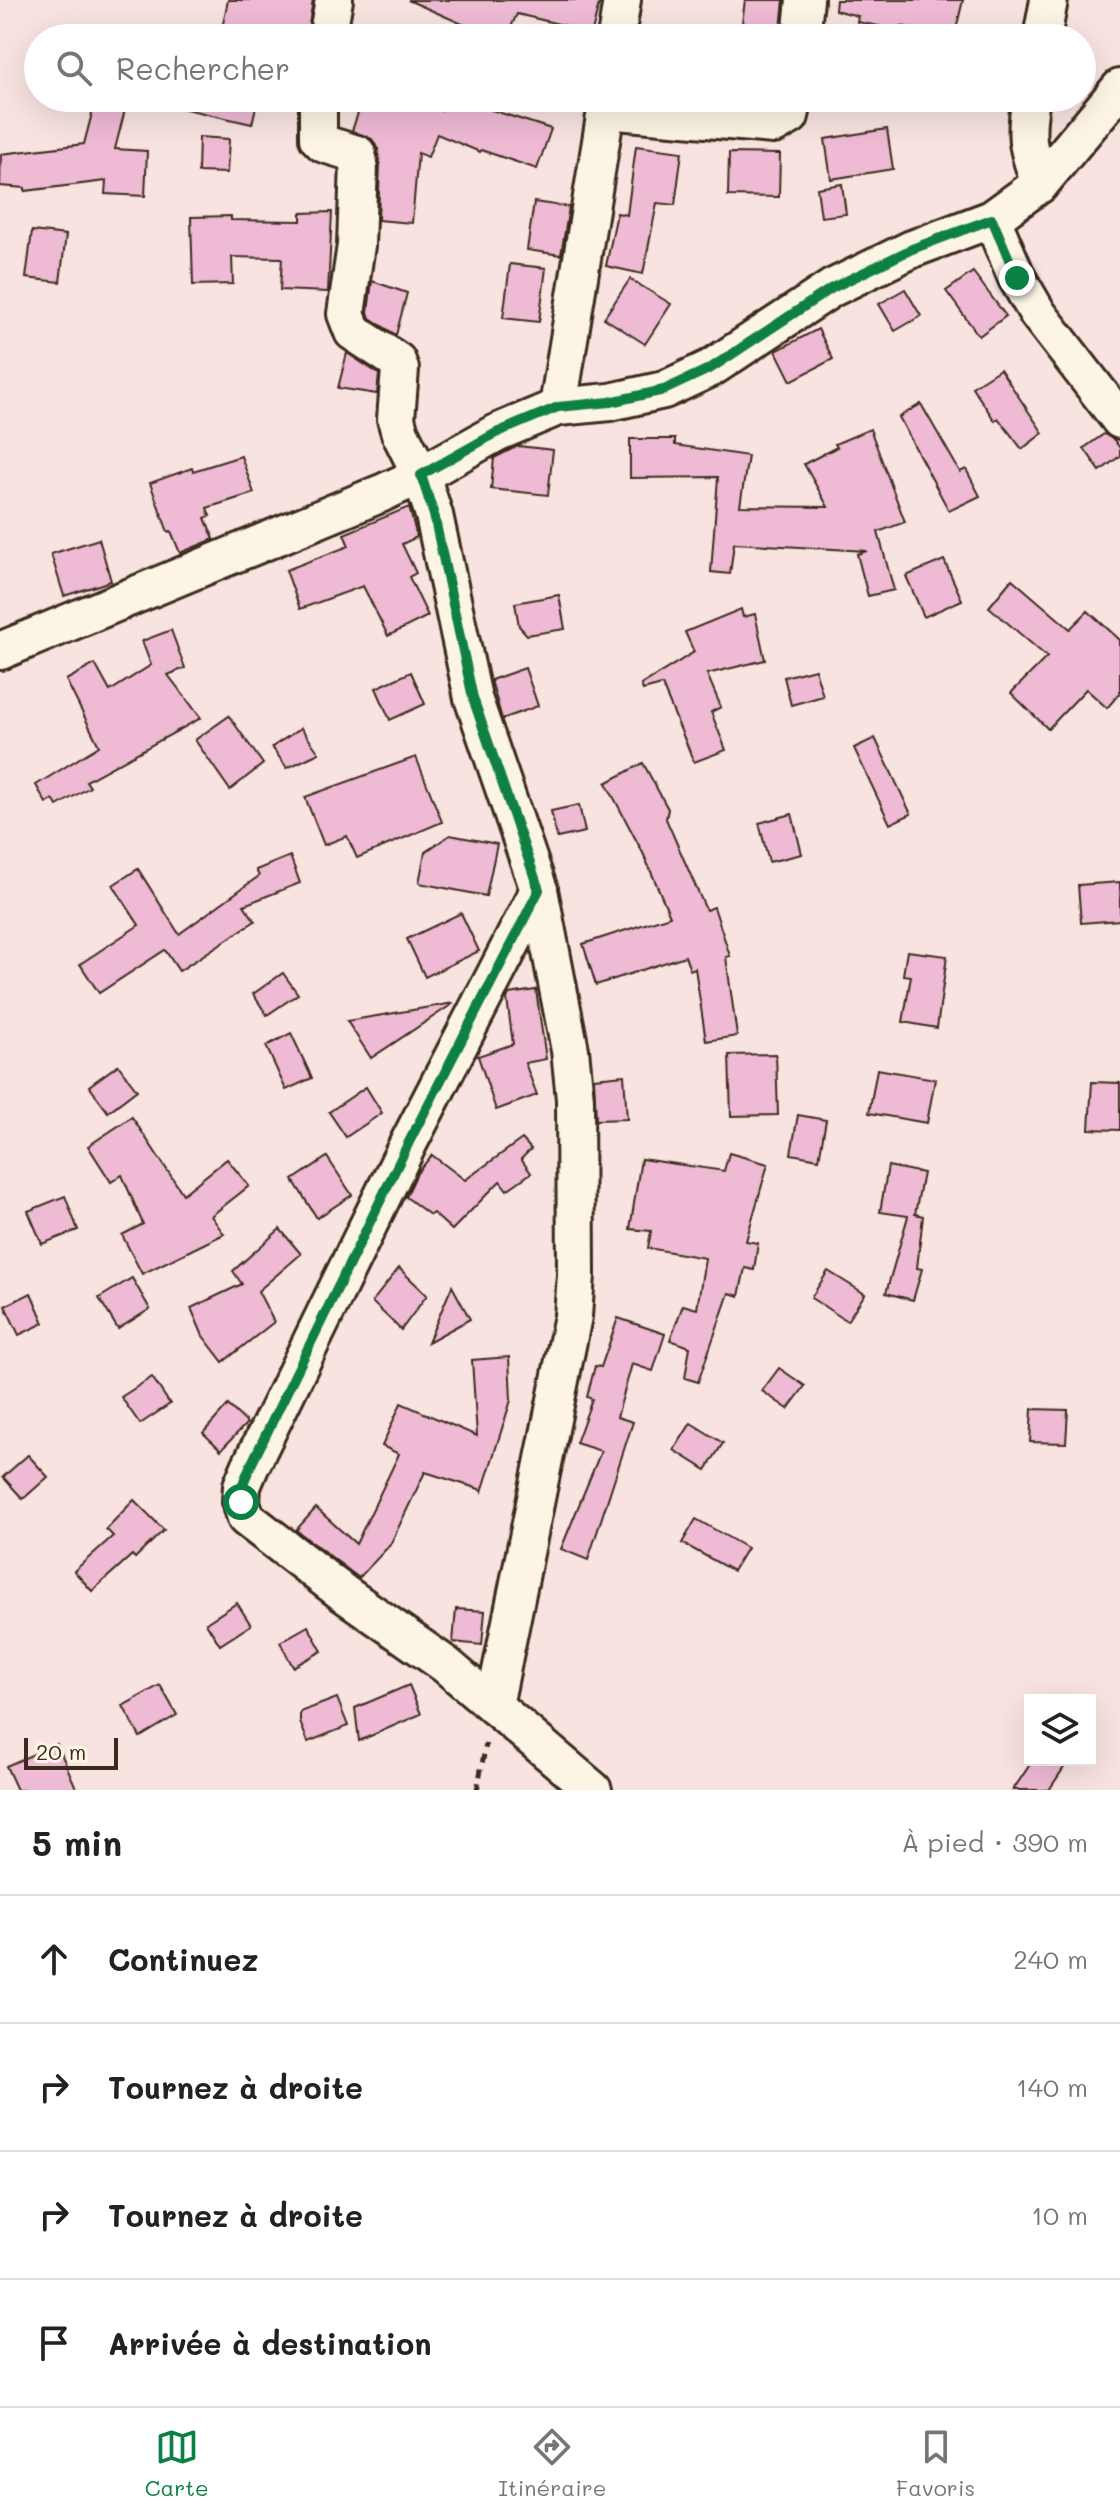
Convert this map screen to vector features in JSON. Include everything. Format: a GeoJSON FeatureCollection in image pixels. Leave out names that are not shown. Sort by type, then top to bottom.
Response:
{"type":"FeatureCollection","features":[{"type":"Feature","properties":{"kind":"street"},"geometry":{"type":"LineString","coordinates":[[330,24],[334,0]]}},
{"type":"Feature","properties":{"kind":"street"},"geometry":{"type":"LineString","coordinates":[[618,24],[622,0]]}},
{"type":"Feature","properties":{"kind":"street"},"geometry":{"type":"LineString","coordinates":[[802,24],[805,0]]}},
{"type":"Feature","properties":{"kind":"street"},"geometry":{"type":"LineString","coordinates":[[1045,24],[1049,0]]}},
{"type":"Feature","properties":{"kind":"street"},"geometry":{"type":"LineString","coordinates":[[0,651],[326,517],[421,475],[496,433],[558,407],[610,402],[664,390],[711,368],[832,288],[912,249],[992,219],[1040,184],[1120,88]]}},
{"type":"Feature","properties":{"kind":"street"},"geometry":{"type":"LineString","coordinates":[[318,112],[318,138],[324,144],[357,154],[359,159],[356,245],[346,314],[348,323],[353,332],[397,361],[400,369],[396,419],[421,475],[434,515],[473,698],[539,890],[570,1050],[575,1099],[576,1275],[566,1358],[494,1706]]}},
{"type":"Feature","properties":{"kind":"street"},"geometry":{"type":"LineString","coordinates":[[558,407],[606,112]]}},
{"type":"Feature","properties":{"kind":"street"},"geometry":{"type":"LineString","coordinates":[[671,112],[774,125],[790,116],[791,112]]}},
{"type":"Feature","properties":{"kind":"street"},"geometry":{"type":"LineString","coordinates":[[1029,112],[1027,148],[1040,184]]}},
{"type":"Feature","properties":{"kind":"street"},"geometry":{"type":"LineString","coordinates":[[992,219],[1017,278],[1038,314],[1120,420]]}},
{"type":"Feature","properties":{"kind":"street"},"geometry":{"type":"LineString","coordinates":[[539,890],[409,1142],[242,1486],[241,1502],[246,1518],[346,1595],[446,1665],[593,1790]]}},
{"type":"Feature","properties":{"kind":"path"},"geometry":{"type":"LineString","coordinates":[[477,1790],[494,1706]]}},
{"type":"Feature","properties":{"kind":"building"},"geometry":{"type":"Polygon","coordinates":[[[228,0],[313,0],[309,24],[223,24],[228,0]]]}},
{"type":"Feature","properties":{"kind":"building"},"geometry":{"type":"Polygon","coordinates":[[[408,0],[600,0],[594,24],[559,24],[517,14],[512,24],[462,24],[408,0]]]}},
{"type":"Feature","properties":{"kind":"building"},"geometry":{"type":"Polygon","coordinates":[[[745,0],[784,0],[781,24],[742,24],[745,0]]]}},
{"type":"Feature","properties":{"kind":"building"},"geometry":{"type":"Polygon","coordinates":[[[836,0],[963,0],[957,24],[868,24],[857,22],[858,16],[835,10],[836,0]]]}},
{"type":"Feature","properties":{"kind":"building"},"geometry":{"type":"Polygon","coordinates":[[[92,112],[124,112],[115,149],[147,151],[145,196],[105,194],[106,181],[25,191],[25,188],[0,186],[1,154],[84,144],[92,112]]]}},
{"type":"Feature","properties":{"kind":"building"},"geometry":{"type":"Polygon","coordinates":[[[199,112],[255,112],[252,124],[199,112]]]}},
{"type":"Feature","properties":{"kind":"building"},"geometry":{"type":"Polygon","coordinates":[[[358,112],[498,112],[551,129],[537,169],[480,152],[437,134],[428,157],[418,153],[412,223],[378,220],[378,149],[372,139],[352,131],[358,112]]]}},
{"type":"Feature","properties":{"kind":"building"},"geometry":{"type":"Polygon","coordinates":[[[887,129],[893,169],[831,179],[825,139],[887,129]]]}},
{"type":"Feature","properties":{"kind":"building"},"geometry":{"type":"Polygon","coordinates":[[[199,137],[229,139],[227,173],[198,172],[199,137]]]}},
{"type":"Feature","properties":{"kind":"building"},"geometry":{"type":"Polygon","coordinates":[[[636,146],[682,152],[675,205],[657,203],[643,274],[606,266],[617,213],[627,215],[636,146]]]}},
{"type":"Feature","properties":{"kind":"building"},"geometry":{"type":"Polygon","coordinates":[[[729,153],[780,154],[779,197],[728,196],[729,153]]]}},
{"type":"Feature","properties":{"kind":"building"},"geometry":{"type":"Polygon","coordinates":[[[842,184],[846,214],[821,217],[817,188],[842,184]]]}},
{"type":"Feature","properties":{"kind":"building"},"geometry":{"type":"Polygon","coordinates":[[[534,202],[569,207],[561,255],[527,250],[534,202]]]}},
{"type":"Feature","properties":{"kind":"building"},"geometry":{"type":"Polygon","coordinates":[[[332,212],[328,292],[280,290],[282,258],[232,257],[233,284],[193,285],[191,217],[231,216],[231,220],[301,221],[301,213],[332,212]]]}},
{"type":"Feature","properties":{"kind":"building"},"geometry":{"type":"Polygon","coordinates":[[[32,231],[66,235],[60,282],[26,278],[32,231]]]}},
{"type":"Feature","properties":{"kind":"building"},"geometry":{"type":"Polygon","coordinates":[[[510,264],[546,268],[539,322],[503,318],[510,264]]]}},
{"type":"Feature","properties":{"kind":"building"},"geometry":{"type":"Polygon","coordinates":[[[973,272],[1006,316],[979,336],[946,291],[973,272]]]}},
{"type":"Feature","properties":{"kind":"building"},"geometry":{"type":"Polygon","coordinates":[[[630,279],[671,304],[645,344],[604,318],[630,279]]]}},
{"type":"Feature","properties":{"kind":"building"},"geometry":{"type":"Polygon","coordinates":[[[372,281],[407,293],[396,335],[370,318],[372,281]]]}},
{"type":"Feature","properties":{"kind":"building"},"geometry":{"type":"Polygon","coordinates":[[[905,289],[921,316],[895,331],[879,304],[905,289]]]}},
{"type":"Feature","properties":{"kind":"building"},"geometry":{"type":"Polygon","coordinates":[[[818,329],[833,359],[791,381],[776,351],[818,329]]]}},
{"type":"Feature","properties":{"kind":"building"},"geometry":{"type":"Polygon","coordinates":[[[347,353],[379,374],[377,394],[338,388],[347,353]]]}},
{"type":"Feature","properties":{"kind":"building"},"geometry":{"type":"Polygon","coordinates":[[[1000,369],[1043,433],[1022,449],[998,418],[995,421],[972,387],[1000,369]]]}},
{"type":"Feature","properties":{"kind":"building"},"geometry":{"type":"Polygon","coordinates":[[[921,404],[960,472],[966,469],[980,496],[949,511],[899,417],[921,404]]]}},
{"type":"Feature","properties":{"kind":"building"},"geometry":{"type":"Polygon","coordinates":[[[870,429],[905,522],[878,532],[894,590],[868,596],[857,554],[867,551],[734,543],[730,574],[711,572],[718,477],[630,478],[630,439],[675,439],[675,445],[748,456],[740,506],[828,507],[804,464],[837,447],[835,444],[870,429]]]}},
{"type":"Feature","properties":{"kind":"building"},"geometry":{"type":"Polygon","coordinates":[[[1104,434],[1120,448],[1120,456],[1100,471],[1084,448],[1104,434]]]}},
{"type":"Feature","properties":{"kind":"building"},"geometry":{"type":"Polygon","coordinates":[[[518,446],[553,450],[548,495],[491,489],[494,458],[518,446]]]}},
{"type":"Feature","properties":{"kind":"building"},"geometry":{"type":"Polygon","coordinates":[[[241,456],[254,493],[207,508],[210,516],[205,518],[214,539],[180,553],[171,531],[168,532],[150,483],[192,468],[193,471],[241,456]]]}},
{"type":"Feature","properties":{"kind":"building"},"geometry":{"type":"Polygon","coordinates":[[[409,507],[417,537],[402,544],[416,573],[409,577],[428,616],[388,636],[363,586],[300,609],[286,570],[349,546],[344,534],[409,507]]]}},
{"type":"Feature","properties":{"kind":"building"},"geometry":{"type":"Polygon","coordinates":[[[99,539],[111,581],[64,596],[51,554],[99,539]]]}},
{"type":"Feature","properties":{"kind":"building"},"geometry":{"type":"Polygon","coordinates":[[[944,560],[962,600],[924,617],[906,576],[944,560]]]}},
{"type":"Feature","properties":{"kind":"building"},"geometry":{"type":"Polygon","coordinates":[[[1012,579],[1070,629],[1088,611],[1120,640],[1120,693],[1107,708],[1086,689],[1048,729],[1011,693],[1047,657],[989,607],[1012,579]]]}},
{"type":"Feature","properties":{"kind":"building"},"geometry":{"type":"Polygon","coordinates":[[[559,595],[565,629],[527,635],[519,626],[515,603],[559,595]]]}},
{"type":"Feature","properties":{"kind":"building"},"geometry":{"type":"Polygon","coordinates":[[[741,609],[743,617],[755,614],[765,660],[707,674],[721,707],[711,712],[726,750],[694,762],[662,685],[643,690],[641,685],[694,652],[685,632],[741,609]]]}},
{"type":"Feature","properties":{"kind":"building"},"geometry":{"type":"Polygon","coordinates":[[[171,630],[185,668],[168,675],[201,718],[86,781],[90,787],[57,806],[53,799],[46,803],[36,785],[99,746],[66,680],[95,664],[110,691],[151,665],[142,641],[171,630]]]}},
{"type":"Feature","properties":{"kind":"building"},"geometry":{"type":"Polygon","coordinates":[[[525,668],[538,706],[502,719],[491,680],[525,668]]]}},
{"type":"Feature","properties":{"kind":"building"},"geometry":{"type":"Polygon","coordinates":[[[815,669],[823,696],[791,705],[784,677],[815,669]]]}},
{"type":"Feature","properties":{"kind":"building"},"geometry":{"type":"Polygon","coordinates":[[[411,672],[425,704],[390,720],[376,688],[411,672]]]}},
{"type":"Feature","properties":{"kind":"building"},"geometry":{"type":"Polygon","coordinates":[[[229,716],[263,764],[230,790],[195,740],[229,716]]]}},
{"type":"Feature","properties":{"kind":"building"},"geometry":{"type":"Polygon","coordinates":[[[301,728],[319,753],[287,768],[272,747],[301,728]]]}},
{"type":"Feature","properties":{"kind":"building"},"geometry":{"type":"Polygon","coordinates":[[[875,738],[911,814],[890,824],[854,748],[875,738]]]}},
{"type":"Feature","properties":{"kind":"building"},"geometry":{"type":"Polygon","coordinates":[[[416,757],[442,822],[357,858],[347,836],[324,845],[305,797],[416,757]]]}},
{"type":"Feature","properties":{"kind":"building"},"geometry":{"type":"Polygon","coordinates":[[[643,763],[668,809],[666,819],[706,910],[714,907],[730,956],[726,957],[737,1036],[706,1041],[695,968],[690,970],[685,956],[596,985],[583,944],[670,916],[643,853],[606,783],[643,763]]]}},
{"type":"Feature","properties":{"kind":"building"},"geometry":{"type":"Polygon","coordinates":[[[579,805],[585,832],[557,838],[551,811],[579,805]]]}},
{"type":"Feature","properties":{"kind":"building"},"geometry":{"type":"Polygon","coordinates":[[[792,814],[802,854],[769,862],[759,823],[792,814]]]}},
{"type":"Feature","properties":{"kind":"building"},"geometry":{"type":"Polygon","coordinates":[[[450,835],[497,844],[486,896],[419,883],[425,852],[450,835]]]}},
{"type":"Feature","properties":{"kind":"building"},"geometry":{"type":"Polygon","coordinates":[[[290,856],[300,883],[244,905],[255,921],[179,971],[165,950],[99,993],[80,964],[139,925],[113,885],[138,869],[179,934],[259,876],[256,870],[290,856]]]}},
{"type":"Feature","properties":{"kind":"building"},"geometry":{"type":"Polygon","coordinates":[[[1120,882],[1120,920],[1081,923],[1078,885],[1120,882]]]}},
{"type":"Feature","properties":{"kind":"building"},"geometry":{"type":"Polygon","coordinates":[[[461,913],[479,951],[425,977],[407,939],[461,913]]]}},
{"type":"Feature","properties":{"kind":"building"},"geometry":{"type":"Polygon","coordinates":[[[907,951],[947,956],[937,1028],[903,1022],[911,976],[903,975],[907,951]]]}},
{"type":"Feature","properties":{"kind":"building"},"geometry":{"type":"Polygon","coordinates":[[[283,973],[298,994],[267,1015],[253,994],[283,973]]]}},
{"type":"Feature","properties":{"kind":"building"},"geometry":{"type":"Polygon","coordinates":[[[536,990],[546,1059],[525,1063],[537,1095],[496,1110],[478,1056],[513,1044],[509,994],[536,990]]]}},
{"type":"Feature","properties":{"kind":"building"},"geometry":{"type":"Polygon","coordinates":[[[454,1003],[371,1058],[347,1021],[454,1003]]]}},
{"type":"Feature","properties":{"kind":"building"},"geometry":{"type":"Polygon","coordinates":[[[291,1033],[312,1078],[286,1090],[266,1046],[291,1033]]]}},
{"type":"Feature","properties":{"kind":"building"},"geometry":{"type":"Polygon","coordinates":[[[776,1054],[778,1115],[731,1116],[729,1055],[776,1054]]]}},
{"type":"Feature","properties":{"kind":"building"},"geometry":{"type":"Polygon","coordinates":[[[118,1065],[137,1090],[108,1112],[89,1086],[118,1065]]]}},
{"type":"Feature","properties":{"kind":"building"},"geometry":{"type":"Polygon","coordinates":[[[877,1069],[935,1079],[927,1123],[869,1113],[877,1069]]]}},
{"type":"Feature","properties":{"kind":"building"},"geometry":{"type":"Polygon","coordinates":[[[624,1075],[627,1119],[596,1120],[594,1078],[624,1075]]]}},
{"type":"Feature","properties":{"kind":"building"},"geometry":{"type":"Polygon","coordinates":[[[1092,1082],[1120,1083],[1120,1130],[1089,1129],[1092,1082]]]}},
{"type":"Feature","properties":{"kind":"building"},"geometry":{"type":"Polygon","coordinates":[[[366,1087],[382,1113],[346,1137],[329,1112],[366,1087]]]}},
{"type":"Feature","properties":{"kind":"building"},"geometry":{"type":"Polygon","coordinates":[[[798,1115],[826,1120],[819,1159],[791,1154],[798,1115]]]}},
{"type":"Feature","properties":{"kind":"building"},"geometry":{"type":"Polygon","coordinates":[[[132,1117],[183,1194],[227,1159],[249,1186],[211,1216],[224,1234],[142,1274],[122,1235],[143,1224],[122,1175],[111,1182],[88,1146],[132,1117]]]}},
{"type":"Feature","properties":{"kind":"building"},"geometry":{"type":"Polygon","coordinates":[[[522,1139],[531,1149],[521,1159],[531,1173],[507,1190],[500,1181],[452,1230],[433,1213],[430,1215],[406,1197],[417,1173],[432,1155],[465,1180],[522,1139]]]}},
{"type":"Feature","properties":{"kind":"building"},"geometry":{"type":"Polygon","coordinates":[[[729,1153],[768,1164],[746,1241],[758,1243],[754,1270],[745,1268],[739,1296],[729,1293],[698,1382],[685,1378],[690,1347],[670,1340],[683,1305],[697,1309],[705,1258],[648,1248],[651,1231],[630,1229],[641,1159],[724,1171],[729,1153]]]}},
{"type":"Feature","properties":{"kind":"building"},"geometry":{"type":"Polygon","coordinates":[[[327,1157],[352,1195],[317,1218],[293,1180],[327,1157]]]}},
{"type":"Feature","properties":{"kind":"building"},"geometry":{"type":"Polygon","coordinates":[[[888,1166],[923,1173],[915,1214],[923,1216],[917,1268],[922,1269],[913,1300],[886,1293],[908,1216],[880,1212],[888,1166]]]}},
{"type":"Feature","properties":{"kind":"building"},"geometry":{"type":"Polygon","coordinates":[[[65,1196],[78,1230],[42,1244],[28,1211],[65,1196]]]}},
{"type":"Feature","properties":{"kind":"building"},"geometry":{"type":"Polygon","coordinates":[[[280,1229],[301,1254],[258,1291],[274,1322],[223,1362],[203,1336],[191,1308],[242,1284],[233,1271],[280,1229]]]}},
{"type":"Feature","properties":{"kind":"building"},"geometry":{"type":"Polygon","coordinates":[[[399,1268],[427,1295],[401,1330],[372,1302],[399,1268]]]}},
{"type":"Feature","properties":{"kind":"building"},"geometry":{"type":"Polygon","coordinates":[[[828,1271],[865,1294],[847,1321],[811,1298],[828,1271]]]}},
{"type":"Feature","properties":{"kind":"building"},"geometry":{"type":"Polygon","coordinates":[[[132,1278],[150,1309],[118,1329],[99,1298],[132,1278]]]}},
{"type":"Feature","properties":{"kind":"building"},"geometry":{"type":"Polygon","coordinates":[[[452,1286],[470,1319],[428,1342],[452,1286]]]}},
{"type":"Feature","properties":{"kind":"building"},"geometry":{"type":"Polygon","coordinates":[[[31,1293],[44,1323],[19,1335],[5,1306],[31,1293]]]}},
{"type":"Feature","properties":{"kind":"building"},"geometry":{"type":"Polygon","coordinates":[[[618,1318],[665,1334],[653,1371],[632,1364],[617,1417],[633,1422],[588,1560],[561,1549],[601,1451],[576,1443],[592,1399],[587,1397],[595,1366],[601,1367],[618,1318]]]}},
{"type":"Feature","properties":{"kind":"building"},"geometry":{"type":"Polygon","coordinates":[[[509,1357],[511,1400],[482,1492],[425,1472],[390,1545],[359,1578],[296,1530],[316,1508],[356,1544],[399,1454],[382,1446],[401,1403],[477,1436],[472,1360],[509,1357]]]}},
{"type":"Feature","properties":{"kind":"building"},"geometry":{"type":"Polygon","coordinates":[[[779,1368],[805,1386],[788,1409],[762,1391],[779,1368]]]}},
{"type":"Feature","properties":{"kind":"building"},"geometry":{"type":"Polygon","coordinates":[[[152,1377],[170,1404],[140,1424],[121,1397],[152,1377]]]}},
{"type":"Feature","properties":{"kind":"building"},"geometry":{"type":"Polygon","coordinates":[[[228,1405],[247,1423],[221,1450],[203,1433],[228,1405]]]}},
{"type":"Feature","properties":{"kind":"building"},"geometry":{"type":"Polygon","coordinates":[[[1032,1409],[1068,1410],[1066,1443],[1030,1442],[1032,1409]]]}},
{"type":"Feature","properties":{"kind":"building"},"geometry":{"type":"Polygon","coordinates":[[[691,1423],[723,1443],[706,1470],[674,1450],[691,1423]]]}},
{"type":"Feature","properties":{"kind":"building"},"geometry":{"type":"Polygon","coordinates":[[[28,1455],[48,1477],[23,1499],[3,1477],[28,1455]]]}},
{"type":"Feature","properties":{"kind":"building"},"geometry":{"type":"Polygon","coordinates":[[[134,1500],[164,1530],[135,1558],[132,1555],[92,1591],[74,1571],[113,1536],[106,1529],[134,1500]]]}},
{"type":"Feature","properties":{"kind":"building"},"geometry":{"type":"Polygon","coordinates":[[[696,1519],[747,1548],[733,1571],[682,1543],[696,1519]]]}},
{"type":"Feature","properties":{"kind":"building"},"geometry":{"type":"Polygon","coordinates":[[[237,1603],[251,1625],[220,1645],[206,1623],[237,1603]]]}},
{"type":"Feature","properties":{"kind":"building"},"geometry":{"type":"Polygon","coordinates":[[[456,1609],[485,1611],[482,1645],[453,1642],[456,1609]]]}},
{"type":"Feature","properties":{"kind":"building"},"geometry":{"type":"Polygon","coordinates":[[[308,1626],[322,1651],[293,1667],[280,1642],[308,1626]]]}},
{"type":"Feature","properties":{"kind":"building"},"geometry":{"type":"Polygon","coordinates":[[[160,1685],[177,1715],[140,1737],[123,1706],[160,1685]]]}},
{"type":"Feature","properties":{"kind":"building"},"geometry":{"type":"Polygon","coordinates":[[[409,1685],[421,1714],[359,1741],[355,1708],[409,1685]]]}},
{"type":"Feature","properties":{"kind":"building"},"geometry":{"type":"Polygon","coordinates":[[[337,1698],[348,1726],[308,1742],[300,1722],[300,1712],[337,1698]]]}},
{"type":"Feature","properties":{"kind":"building"},"geometry":{"type":"Polygon","coordinates":[[[57,1744],[77,1790],[17,1790],[6,1766],[57,1744]]]}},
{"type":"Feature","properties":{"kind":"building"},"geometry":{"type":"Polygon","coordinates":[[[1029,1766],[1065,1766],[1049,1790],[1013,1790],[1029,1766]]]}},
{"type":"Feature","properties":{"kind":"route"},"geometry":{"type":"LineString","coordinates":[[241,1502],[242,1486],[250,1467],[409,1142],[539,890],[473,698],[434,515],[421,475],[496,433],[558,407],[610,402],[664,390],[711,368],[832,288],[912,249],[992,219],[1017,278]]}}]}
